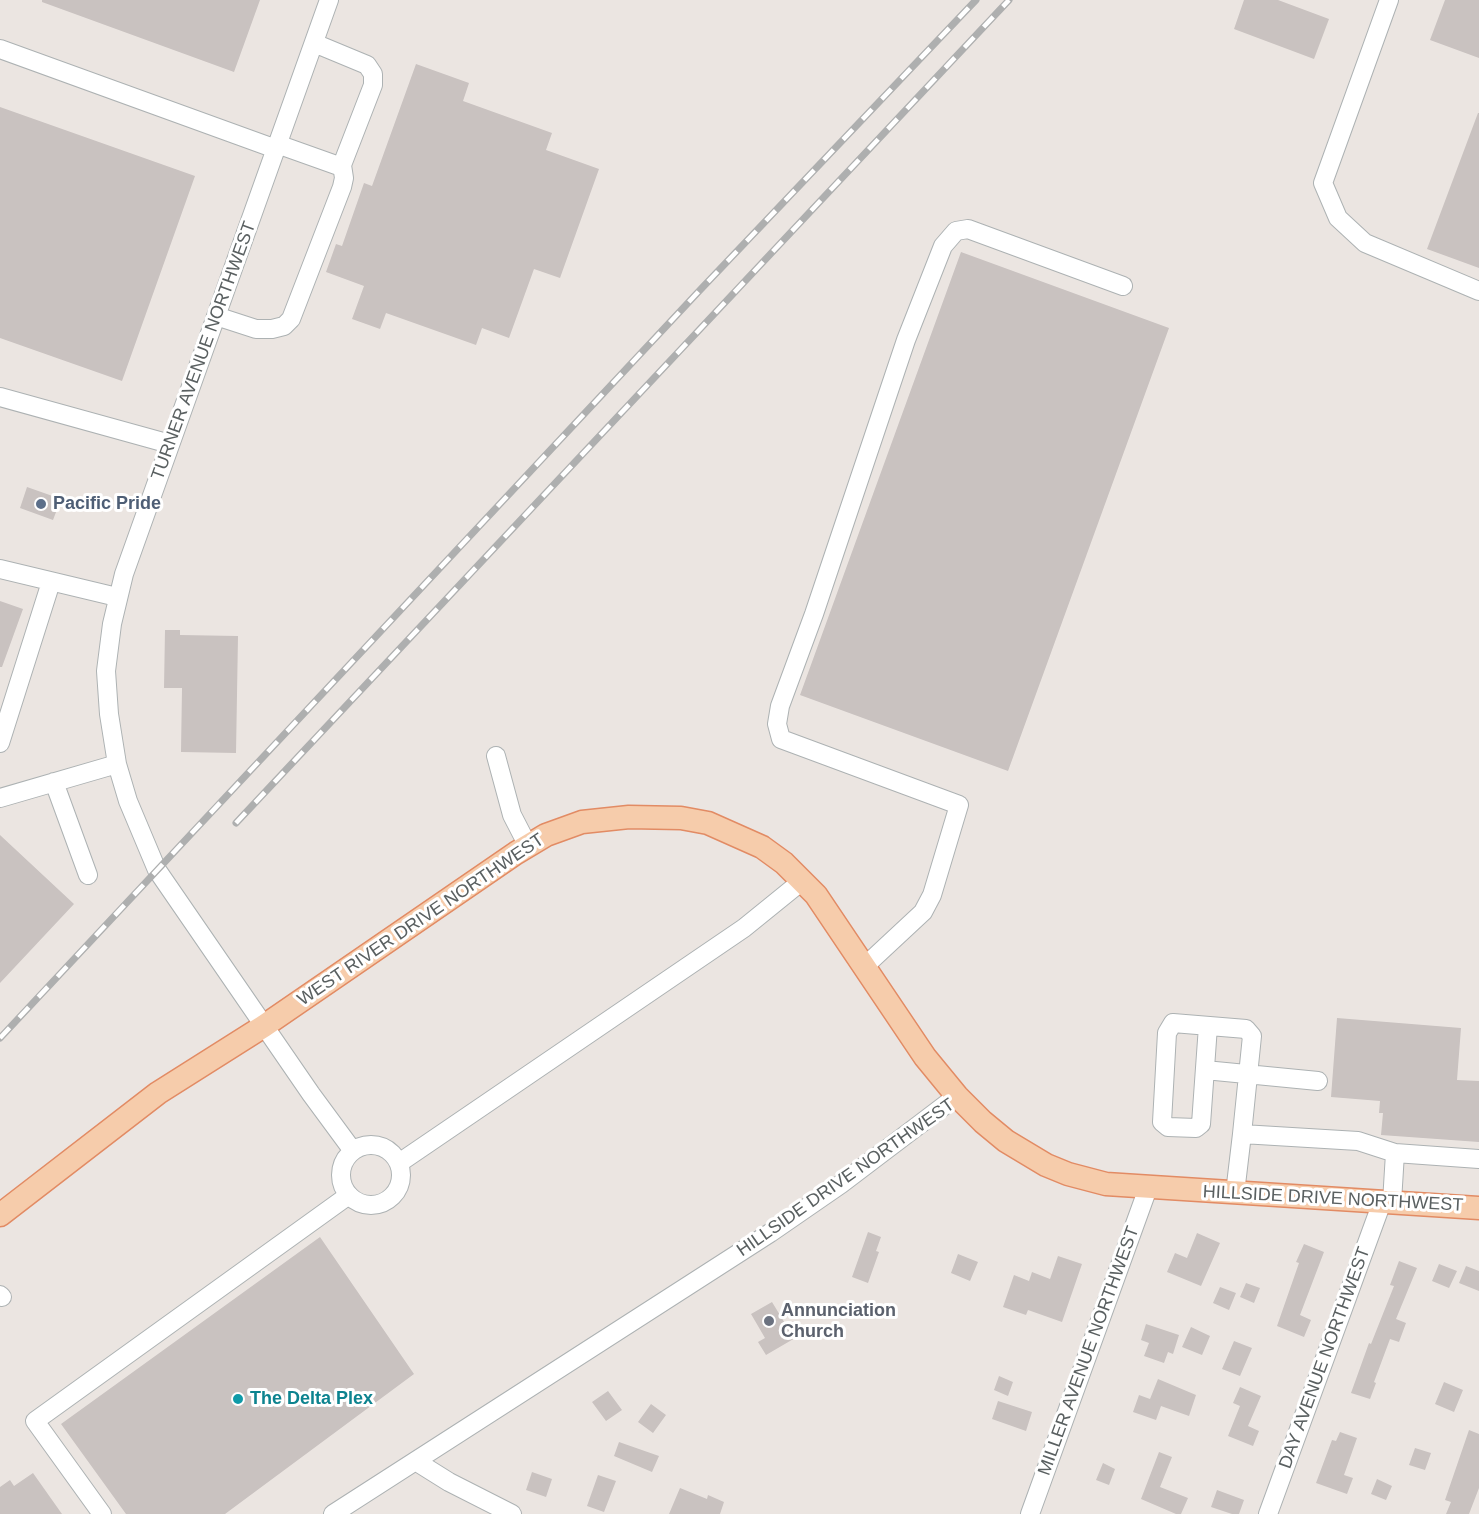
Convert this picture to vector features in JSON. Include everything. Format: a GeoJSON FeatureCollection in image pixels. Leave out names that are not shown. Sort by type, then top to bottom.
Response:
{"type":"FeatureCollection","features":[{"type":"Feature","properties":{"kind":"main road","name":"WEST RIVER DRIVE NORTHWEST"},"geometry":{"type":"LineString","coordinates":[[0,1215],[158,1093],[264,1026],[528,846],[546,835],[582,822],[629,817],[681,818],[708,823],[762,847],[784,863],[816,896],[925,1056],[957,1096]]}},
{"type":"Feature","properties":{"kind":"main road","name":"HILLSIDE DRIVE NORTHWEST"},"geometry":{"type":"LineString","coordinates":[[957,1096],[1006,1141],[1046,1165],[1068,1174],[1106,1184],[1479,1208]]}},
{"type":"Feature","properties":{"kind":"street","name":"TURNER AVENUE NORTHWEST"},"geometry":{"type":"LineString","coordinates":[[329,0],[117,597],[106,671],[109,714],[117,764],[128,801],[157,870],[353,1151]]}},
{"type":"Feature","properties":{"kind":"street"},"geometry":{"type":"LineString","coordinates":[[1389,0],[1323,183],[1338,218],[1365,243],[1479,291]]}},
{"type":"Feature","properties":{"kind":"street"},"geometry":{"type":"LineString","coordinates":[[216,316],[256,328],[272,329],[284,326],[291,320],[342,187],[344,178],[342,165],[374,85],[373,74],[367,65],[314,43]]}},
{"type":"Feature","properties":{"kind":"street"},"geometry":{"type":"LineString","coordinates":[[0,49],[277,147],[342,165]]}},
{"type":"Feature","properties":{"kind":"street"},"geometry":{"type":"LineString","coordinates":[[865,966],[923,912],[933,895],[959,805],[781,739],[777,724],[780,706],[814,614],[906,340],[943,246],[956,231],[968,229],[1123,286]]}},
{"type":"Feature","properties":{"kind":"street"},"geometry":{"type":"LineString","coordinates":[[0,397],[170,444]]}},
{"type":"Feature","properties":{"kind":"street"},"geometry":{"type":"LineString","coordinates":[[0,569],[117,597]]}},
{"type":"Feature","properties":{"kind":"street"},"geometry":{"type":"LineString","coordinates":[[0,743],[51,582]]}},
{"type":"Feature","properties":{"kind":"street"},"geometry":{"type":"LineString","coordinates":[[496,756],[512,815],[528,846]]}},
{"type":"Feature","properties":{"kind":"street"},"geometry":{"type":"LineString","coordinates":[[0,798],[117,764]]}},
{"type":"Feature","properties":{"kind":"street"},"geometry":{"type":"LineString","coordinates":[[54,782],[88,875]]}},
{"type":"Feature","properties":{"kind":"street"},"geometry":{"type":"LineString","coordinates":[[399,1163],[744,928],[802,881]]}},
{"type":"Feature","properties":{"kind":"street"},"geometry":{"type":"LineString","coordinates":[[1208,1026],[1201,1124],[1196,1128],[1168,1127],[1161,1122],[1167,1033],[1173,1023],[1246,1029],[1252,1036],[1235,1193]]}},
{"type":"Feature","properties":{"kind":"street"},"geometry":{"type":"LineString","coordinates":[[1205,1070],[1318,1081]]}},
{"type":"Feature","properties":{"kind":"street","name":"HILLSIDE DRIVE NORTHWEST"},"geometry":{"type":"LineString","coordinates":[[333,1514],[770,1233],[842,1184],[957,1096]]}},
{"type":"Feature","properties":{"kind":"street"},"geometry":{"type":"LineString","coordinates":[[1242,1134],[1358,1141],[1395,1153],[1479,1159]]}},
{"type":"Feature","properties":{"kind":"street"},"geometry":{"type":"LineString","coordinates":[[378,1146],[394,1155],[399,1163],[401,1180],[398,1189],[387,1201],[371,1205],[363,1204],[349,1195],[344,1188],[341,1172],[344,1164],[353,1151],[361,1147],[378,1146]]}},
{"type":"Feature","properties":{"kind":"street","name":"DAY AVENUE NORTHWEST"},"geometry":{"type":"LineString","coordinates":[[1268,1514],[1387,1202],[1395,1153]]}},
{"type":"Feature","properties":{"kind":"street","name":"MILLER AVENUE NORTHWEST"},"geometry":{"type":"LineString","coordinates":[[1030,1514],[1148,1188]]}},
{"type":"Feature","properties":{"kind":"street"},"geometry":{"type":"LineString","coordinates":[[102,1514],[35,1421],[349,1195]]}},
{"type":"Feature","properties":{"kind":"street"},"geometry":{"type":"LineString","coordinates":[[417,1461],[449,1482],[512,1514]]}},
{"type":"Feature","properties":{"kind":"building"},"geometry":{"type":"Polygon","coordinates":[[[42,0],[260,0],[234,72],[42,2],[42,0]]]}},
{"type":"Feature","properties":{"kind":"building"},"geometry":{"type":"Polygon","coordinates":[[[1244,0],[1278,0],[1329,19],[1314,59],[1234,29],[1244,0]]]}},
{"type":"Feature","properties":{"kind":"building"},"geometry":{"type":"Polygon","coordinates":[[[1445,0],[1479,0],[1479,58],[1430,40],[1445,0]]]}},
{"type":"Feature","properties":{"kind":"building"},"geometry":{"type":"Polygon","coordinates":[[[416,64],[469,83],[463,101],[552,133],[546,150],[599,169],[560,278],[534,269],[509,338],[482,328],[476,345],[386,313],[380,329],[352,319],[364,286],[326,272],[336,244],[342,246],[364,183],[372,186],[416,64]]]}},
{"type":"Feature","properties":{"kind":"building"},"geometry":{"type":"Polygon","coordinates":[[[0,107],[195,176],[122,381],[0,338],[0,107]]]}},
{"type":"Feature","properties":{"kind":"building"},"geometry":{"type":"Polygon","coordinates":[[[1479,113],[1479,268],[1427,249],[1479,113]]]}},
{"type":"Feature","properties":{"kind":"building"},"geometry":{"type":"Polygon","coordinates":[[[961,252],[1169,328],[1008,771],[800,695],[961,252]]]}},
{"type":"Feature","properties":{"kind":"building"},"geometry":{"type":"Polygon","coordinates":[[[27,487],[61,499],[53,520],[20,508],[27,487]]]}},
{"type":"Feature","properties":{"kind":"building"},"geometry":{"type":"Polygon","coordinates":[[[0,601],[23,609],[2,667],[0,667],[0,601]]]}},
{"type":"Feature","properties":{"kind":"building"},"geometry":{"type":"Polygon","coordinates":[[[165,630],[180,630],[180,635],[238,636],[236,753],[181,752],[182,688],[164,688],[165,630]]]}},
{"type":"Feature","properties":{"kind":"building"},"geometry":{"type":"Polygon","coordinates":[[[0,835],[74,904],[0,983],[0,835]]]}},
{"type":"Feature","properties":{"kind":"building"},"geometry":{"type":"Polygon","coordinates":[[[1337,1018],[1461,1028],[1457,1080],[1479,1081],[1479,1142],[1381,1135],[1383,1113],[1379,1113],[1380,1101],[1331,1097],[1337,1018]]]}},
{"type":"Feature","properties":{"kind":"building"},"geometry":{"type":"Polygon","coordinates":[[[868,1232],[881,1237],[876,1251],[879,1252],[868,1283],[852,1277],[868,1232]]]}},
{"type":"Feature","properties":{"kind":"building"},"geometry":{"type":"Polygon","coordinates":[[[1197,1233],[1220,1243],[1201,1286],[1167,1272],[1175,1253],[1187,1258],[1197,1233]]]}},
{"type":"Feature","properties":{"kind":"building","name":"The Delta Plex"},"geometry":{"type":"Polygon","coordinates":[[[320,1237],[414,1374],[225,1514],[126,1514],[61,1424],[320,1237]]]}},
{"type":"Feature","properties":{"kind":"building"},"geometry":{"type":"Polygon","coordinates":[[[1304,1244],[1324,1252],[1300,1315],[1311,1320],[1304,1337],[1277,1326],[1299,1263],[1296,1262],[1304,1244]]]}},
{"type":"Feature","properties":{"kind":"building"},"geometry":{"type":"Polygon","coordinates":[[[958,1254],[978,1262],[970,1281],[951,1273],[958,1254]]]}},
{"type":"Feature","properties":{"kind":"building"},"geometry":{"type":"Polygon","coordinates":[[[1058,1256],[1082,1264],[1062,1322],[1028,1310],[1026,1315],[1003,1307],[1014,1275],[1029,1281],[1032,1272],[1050,1279],[1058,1256]]]}},
{"type":"Feature","properties":{"kind":"building"},"geometry":{"type":"Polygon","coordinates":[[[1399,1261],[1417,1268],[1396,1319],[1406,1323],[1399,1342],[1390,1339],[1370,1399],[1351,1393],[1369,1343],[1371,1344],[1394,1286],[1390,1285],[1399,1261]]]}},
{"type":"Feature","properties":{"kind":"building"},"geometry":{"type":"Polygon","coordinates":[[[1439,1264],[1457,1271],[1449,1288],[1432,1281],[1439,1264]]]}},
{"type":"Feature","properties":{"kind":"building"},"geometry":{"type":"Polygon","coordinates":[[[1466,1266],[1479,1271],[1479,1291],[1459,1283],[1466,1266]]]}},
{"type":"Feature","properties":{"kind":"building"},"geometry":{"type":"Polygon","coordinates":[[[1246,1283],[1260,1288],[1254,1303],[1240,1297],[1246,1283]]]}},
{"type":"Feature","properties":{"kind":"building"},"geometry":{"type":"Polygon","coordinates":[[[1220,1287],[1236,1293],[1229,1310],[1213,1303],[1220,1287]]]}},
{"type":"Feature","properties":{"kind":"building"},"geometry":{"type":"Polygon","coordinates":[[[772,1302],[786,1325],[794,1321],[802,1334],[766,1355],[758,1342],[765,1338],[751,1314],[772,1302]]]}},
{"type":"Feature","properties":{"kind":"building"},"geometry":{"type":"Polygon","coordinates":[[[1146,1324],[1179,1335],[1173,1354],[1168,1352],[1164,1363],[1144,1356],[1149,1343],[1141,1340],[1146,1324]]]}},
{"type":"Feature","properties":{"kind":"building"},"geometry":{"type":"Polygon","coordinates":[[[1191,1327],[1210,1336],[1202,1355],[1182,1347],[1191,1327]]]}},
{"type":"Feature","properties":{"kind":"building"},"geometry":{"type":"Polygon","coordinates":[[[1234,1341],[1252,1348],[1240,1376],[1222,1369],[1234,1341]]]}},
{"type":"Feature","properties":{"kind":"building"},"geometry":{"type":"Polygon","coordinates":[[[999,1376],[1013,1382],[1008,1396],[994,1390],[999,1376]]]}},
{"type":"Feature","properties":{"kind":"building"},"geometry":{"type":"Polygon","coordinates":[[[1158,1379],[1196,1395],[1189,1416],[1161,1406],[1156,1420],[1133,1412],[1139,1395],[1150,1399],[1158,1379]]]}},
{"type":"Feature","properties":{"kind":"building"},"geometry":{"type":"Polygon","coordinates":[[[1444,1382],[1463,1390],[1454,1412],[1435,1404],[1444,1382]]]}},
{"type":"Feature","properties":{"kind":"building"},"geometry":{"type":"Polygon","coordinates":[[[1240,1387],[1261,1396],[1248,1426],[1259,1431],[1253,1446],[1228,1436],[1240,1406],[1233,1403],[1240,1387]]]}},
{"type":"Feature","properties":{"kind":"building"},"geometry":{"type":"Polygon","coordinates":[[[608,1391],[622,1410],[606,1421],[592,1402],[608,1391]]]}},
{"type":"Feature","properties":{"kind":"building"},"geometry":{"type":"Polygon","coordinates":[[[998,1401],[1032,1412],[1026,1431],[992,1419],[998,1401]]]}},
{"type":"Feature","properties":{"kind":"building"},"geometry":{"type":"Polygon","coordinates":[[[651,1404],[666,1415],[653,1433],[638,1422],[651,1404]]]}},
{"type":"Feature","properties":{"kind":"building"},"geometry":{"type":"Polygon","coordinates":[[[1469,1430],[1479,1434],[1479,1488],[1469,1514],[1446,1514],[1451,1502],[1445,1500],[1469,1430]]]}},
{"type":"Feature","properties":{"kind":"building"},"geometry":{"type":"Polygon","coordinates":[[[1340,1432],[1357,1438],[1344,1475],[1353,1478],[1347,1494],[1316,1483],[1332,1440],[1336,1441],[1340,1432]]]}},
{"type":"Feature","properties":{"kind":"building"},"geometry":{"type":"Polygon","coordinates":[[[619,1442],[659,1456],[652,1472],[614,1456],[619,1442]]]}},
{"type":"Feature","properties":{"kind":"building"},"geometry":{"type":"Polygon","coordinates":[[[1415,1448],[1431,1453],[1425,1470],[1409,1465],[1415,1448]]]}},
{"type":"Feature","properties":{"kind":"building"},"geometry":{"type":"Polygon","coordinates":[[[1159,1452],[1172,1457],[1160,1487],[1188,1498],[1181,1514],[1141,1499],[1159,1452]]]}},
{"type":"Feature","properties":{"kind":"building"},"geometry":{"type":"Polygon","coordinates":[[[1103,1463],[1115,1469],[1109,1485],[1096,1480],[1103,1463]]]}},
{"type":"Feature","properties":{"kind":"building"},"geometry":{"type":"Polygon","coordinates":[[[532,1472],[552,1479],[546,1497],[526,1490],[532,1472]]]}},
{"type":"Feature","properties":{"kind":"building"},"geometry":{"type":"Polygon","coordinates":[[[33,1473],[62,1514],[0,1514],[0,1487],[10,1480],[14,1486],[33,1473]]]}},
{"type":"Feature","properties":{"kind":"building"},"geometry":{"type":"Polygon","coordinates":[[[598,1475],[616,1481],[604,1512],[587,1506],[598,1475]]]}},
{"type":"Feature","properties":{"kind":"building"},"geometry":{"type":"Polygon","coordinates":[[[1377,1479],[1392,1486],[1386,1500],[1371,1494],[1377,1479]]]}},
{"type":"Feature","properties":{"kind":"building"},"geometry":{"type":"Polygon","coordinates":[[[680,1488],[707,1499],[708,1495],[724,1502],[720,1514],[669,1514],[680,1488]]]}},
{"type":"Feature","properties":{"kind":"building"},"geometry":{"type":"Polygon","coordinates":[[[1217,1490],[1244,1500],[1239,1514],[1211,1507],[1217,1490]]]}},
{"type":"Feature","properties":{"kind":"railway"},"geometry":{"type":"LineString","coordinates":[[0,1038],[701,289],[976,0]]}},
{"type":"Feature","properties":{"kind":"railway"},"geometry":{"type":"LineString","coordinates":[[236,823],[1009,0]]}},
{"type":"Feature","properties":{"kind":"place","name":"Pacific Pride"},"geometry":{"type":"Point","coordinates":[41,504]}},
{"type":"Feature","properties":{"kind":"place","name":"Annunciation Church"},"geometry":{"type":"Point","coordinates":[769,1321]}},
{"type":"Feature","properties":{"kind":"place","name":"The Delta Plex"},"geometry":{"type":"Point","coordinates":[238,1399]}}]}
